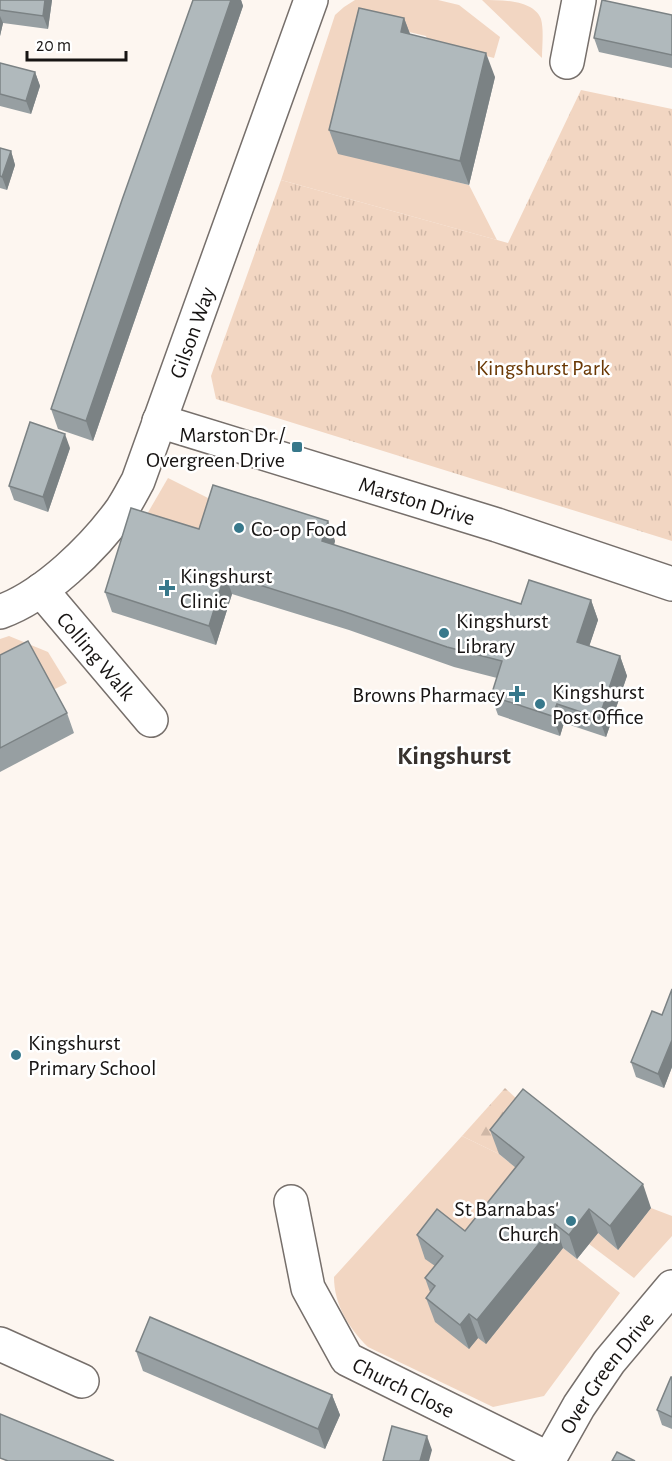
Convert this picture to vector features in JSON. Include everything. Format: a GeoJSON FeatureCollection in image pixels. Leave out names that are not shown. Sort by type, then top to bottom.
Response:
{"type":"FeatureCollection","features":[{"type":"Feature","properties":{"kind":"street","name":"Gilson Way"},"geometry":{"type":"LineString","coordinates":[[0,612],[42,590],[79,557],[106,529],[123,507],[138,481],[311,0]]}},
{"type":"Feature","properties":{"kind":"street"},"geometry":{"type":"LineString","coordinates":[[567,62],[579,0]]}},
{"type":"Feature","properties":{"kind":"street","name":"Marston Drive"},"geometry":{"type":"LineString","coordinates":[[159,421],[497,525],[672,584]]}},
{"type":"Feature","properties":{"kind":"street","name":"Colling Walk"},"geometry":{"type":"LineString","coordinates":[[42,590],[151,720]]}},
{"type":"Feature","properties":{"kind":"street","name":"Church Close"},"geometry":{"type":"LineString","coordinates":[[291,1202],[308,1288],[347,1359],[548,1460]]}},
{"type":"Feature","properties":{"kind":"street","name":"Over Green Drive"},"geometry":{"type":"LineString","coordinates":[[548,1460],[579,1406],[609,1362],[672,1287]]}},
{"type":"Feature","properties":{"kind":"street"},"geometry":{"type":"LineString","coordinates":[[0,1344],[82,1381]]}},
{"type":"Feature","properties":{"kind":"green space"},"geometry":{"type":"Polygon","coordinates":[[[355,0],[438,0],[459,5],[500,37],[494,58],[428,41],[426,36],[367,22],[367,32],[338,153],[469,185],[497,240],[281,180],[335,15],[355,0]]]}},
{"type":"Feature","properties":{"kind":"green space"},"geometry":{"type":"Polygon","coordinates":[[[482,0],[516,2],[532,8],[541,19],[542,58],[482,0]]]}},
{"type":"Feature","properties":{"kind":"green space","name":"Kingshurst Park"},"geometry":{"type":"Polygon","coordinates":[[[581,90],[672,109],[672,541],[216,399],[211,376],[281,180],[508,243],[581,90]]]}},
{"type":"Feature","properties":{"kind":"green space"},"geometry":{"type":"Polygon","coordinates":[[[168,478],[220,504],[206,549],[139,528],[168,478]]]}},
{"type":"Feature","properties":{"kind":"green space"},"geometry":{"type":"Polygon","coordinates":[[[9,636],[48,652],[67,683],[51,691],[0,672],[0,639],[9,636]]]}},
{"type":"Feature","properties":{"kind":"green space"},"geometry":{"type":"Polygon","coordinates":[[[505,1088],[532,1113],[499,1154],[462,1136],[505,1088]]]}},
{"type":"Feature","properties":{"kind":"green space"},"geometry":{"type":"Polygon","coordinates":[[[462,1136],[499,1154],[532,1181],[452,1280],[478,1338],[563,1248],[620,1293],[544,1396],[493,1407],[368,1347],[344,1315],[335,1287],[334,1277],[462,1136]]]}},
{"type":"Feature","properties":{"kind":"green space"},"geometry":{"type":"Polygon","coordinates":[[[651,1208],[672,1216],[672,1236],[634,1278],[589,1244],[598,1233],[618,1250],[651,1208]]]}},
{"type":"Feature","properties":{"kind":"building"},"geometry":{"type":"Polygon","coordinates":[[[0,0],[45,0],[43,16],[0,10],[0,0]]]}},
{"type":"Feature","properties":{"kind":"building"},"geometry":{"type":"Polygon","coordinates":[[[193,0],[231,0],[86,421],[51,409],[193,0]]]}},
{"type":"Feature","properties":{"kind":"building"},"geometry":{"type":"Polygon","coordinates":[[[602,0],[672,15],[672,55],[594,38],[602,0]]]}},
{"type":"Feature","properties":{"kind":"building"},"geometry":{"type":"Polygon","coordinates":[[[359,8],[404,18],[401,32],[486,53],[460,161],[329,130],[359,8]]]}},
{"type":"Feature","properties":{"kind":"building"},"geometry":{"type":"Polygon","coordinates":[[[0,63],[35,72],[26,101],[0,94],[0,63]]]}},
{"type":"Feature","properties":{"kind":"building"},"geometry":{"type":"Polygon","coordinates":[[[0,148],[11,151],[2,177],[0,176],[0,148]]]}},
{"type":"Feature","properties":{"kind":"building"},"geometry":{"type":"Polygon","coordinates":[[[30,422],[65,434],[43,497],[9,486],[30,422]]]}},
{"type":"Feature","properties":{"kind":"building"},"geometry":{"type":"Polygon","coordinates":[[[213,485],[328,521],[322,541],[521,604],[529,580],[591,600],[577,642],[620,656],[599,718],[557,704],[552,716],[491,696],[502,661],[447,647],[225,574],[209,626],[105,592],[131,508],[199,529],[213,485]]]}},
{"type":"Feature","properties":{"kind":"building"},"geometry":{"type":"Polygon","coordinates":[[[28,641],[67,713],[0,748],[0,655],[28,641]]]}},
{"type":"Feature","properties":{"kind":"building"},"geometry":{"type":"Polygon","coordinates":[[[672,989],[672,1040],[658,1074],[631,1062],[652,1011],[662,1015],[672,989]]]}},
{"type":"Feature","properties":{"kind":"building","name":"St Barnabas' Church"},"geometry":{"type":"Polygon","coordinates":[[[523,1089],[643,1184],[610,1226],[589,1209],[569,1235],[555,1224],[477,1320],[469,1314],[460,1325],[426,1298],[435,1286],[425,1278],[443,1256],[417,1235],[437,1209],[465,1231],[524,1157],[490,1130],[523,1089]]]}},
{"type":"Feature","properties":{"kind":"building"},"geometry":{"type":"Polygon","coordinates":[[[150,1317],[332,1395],[318,1429],[136,1351],[150,1317]]]}},
{"type":"Feature","properties":{"kind":"building"},"geometry":{"type":"Polygon","coordinates":[[[672,1377],[672,1417],[657,1410],[672,1377]]]}},
{"type":"Feature","properties":{"kind":"building"},"geometry":{"type":"Polygon","coordinates":[[[0,1414],[114,1461],[8,1461],[0,1458],[0,1414]]]}},
{"type":"Feature","properties":{"kind":"building"},"geometry":{"type":"Polygon","coordinates":[[[392,1426],[427,1436],[420,1461],[383,1461],[392,1426]]]}},
{"type":"Feature","properties":{"kind":"building"},"geometry":{"type":"Polygon","coordinates":[[[617,1452],[635,1461],[612,1461],[617,1452]]]}},
{"type":"Feature","properties":{"kind":"place","name":"Marston Dr / Overgreen Drive"},"geometry":{"type":"Point","coordinates":[297,447]}},
{"type":"Feature","properties":{"kind":"place","name":"Co-op Food"},"geometry":{"type":"Point","coordinates":[239,528]}},
{"type":"Feature","properties":{"kind":"place","name":"Kingshurst Clinic"},"geometry":{"type":"Point","coordinates":[167,588]}},
{"type":"Feature","properties":{"kind":"place","name":"Kingshurst Library"},"geometry":{"type":"Point","coordinates":[444,633]}},
{"type":"Feature","properties":{"kind":"place","name":"Browns Pharmacy"},"geometry":{"type":"Point","coordinates":[517,694]}},
{"type":"Feature","properties":{"kind":"place","name":"Kingshurst Post Office"},"geometry":{"type":"Point","coordinates":[540,704]}},
{"type":"Feature","properties":{"kind":"place","name":"Kingshurst Primary School"},"geometry":{"type":"Point","coordinates":[16,1055]}},
{"type":"Feature","properties":{"kind":"place","name":"St Barnabas' Church"},"geometry":{"type":"Point","coordinates":[571,1221]}},
{"type":"Feature","properties":{"kind":"district","name":"Kingshurst"},"geometry":{"type":"Point","coordinates":[454,755]}}]}
